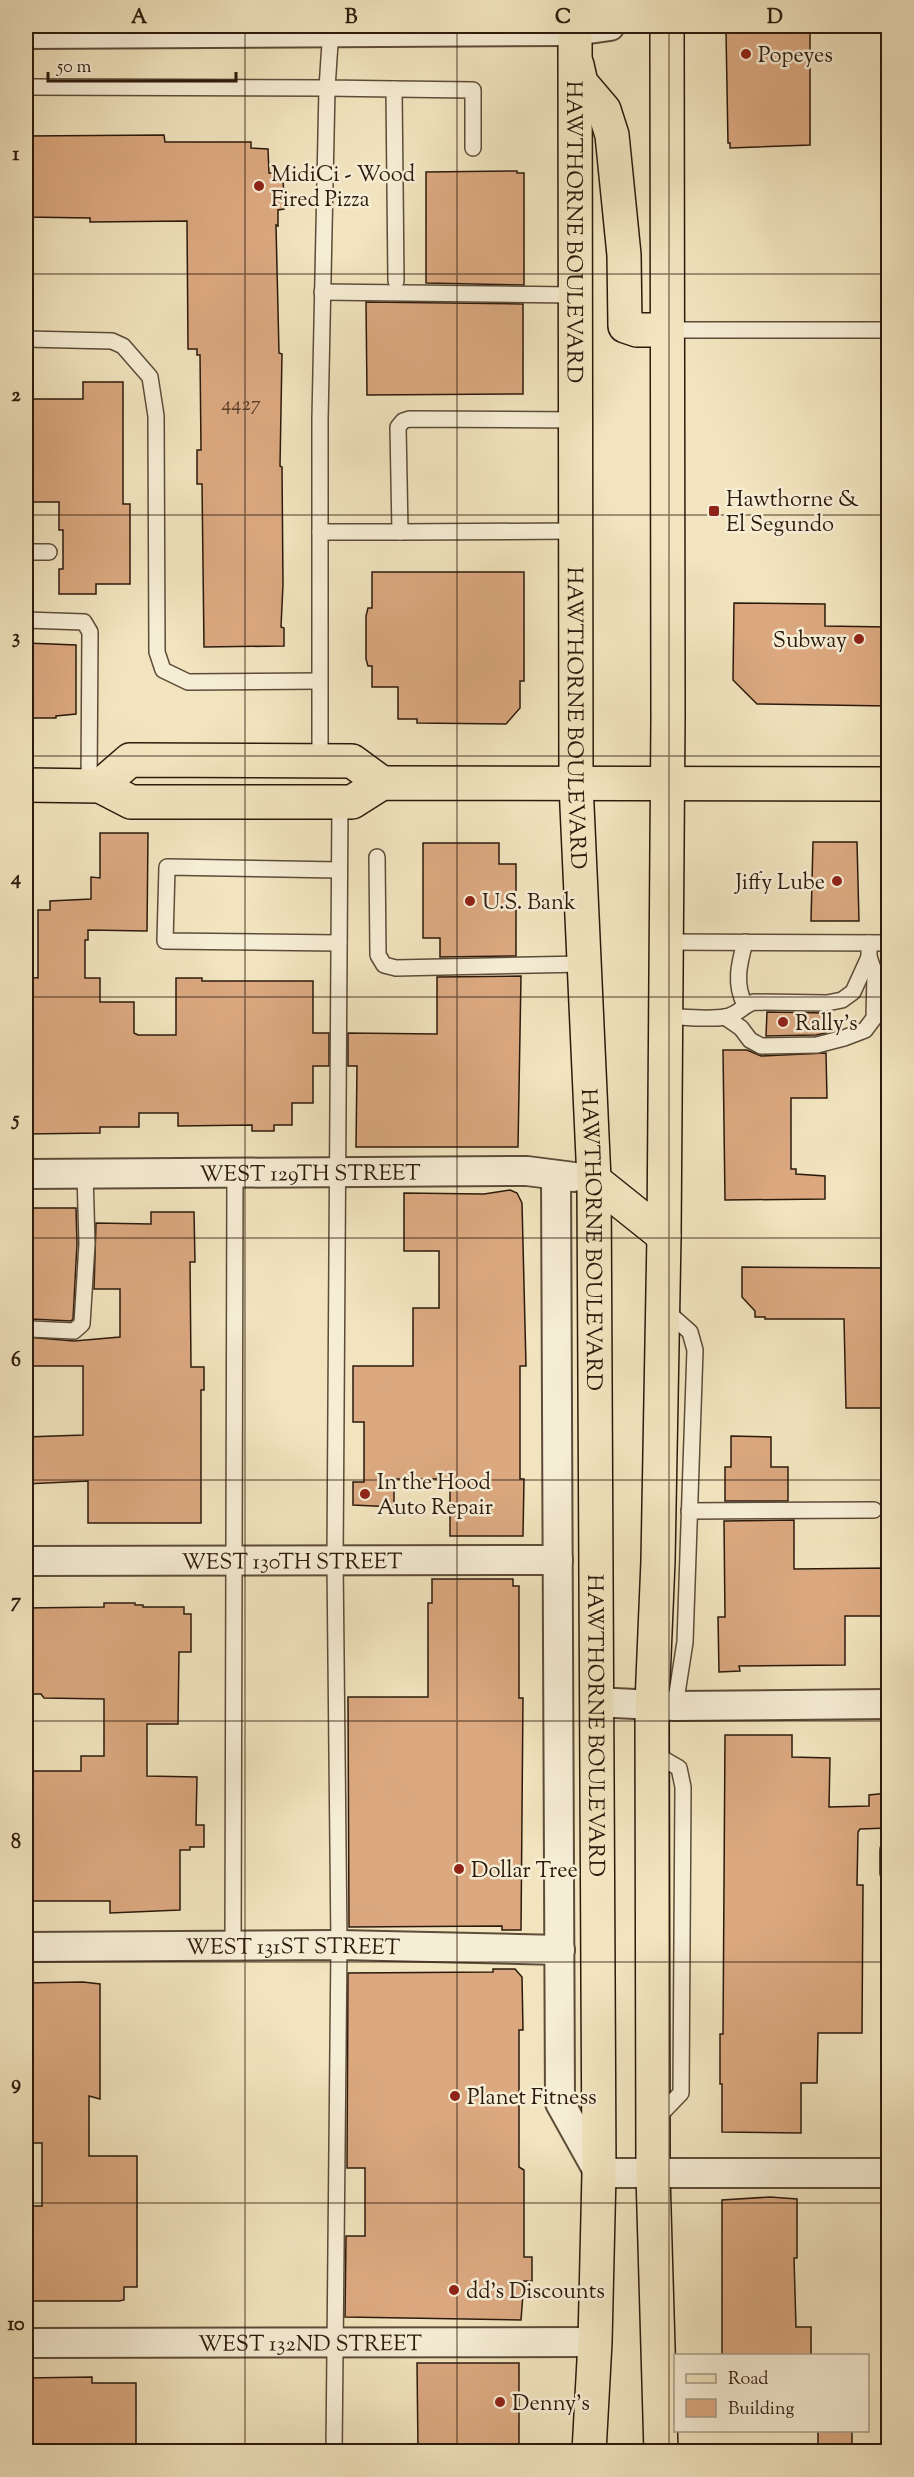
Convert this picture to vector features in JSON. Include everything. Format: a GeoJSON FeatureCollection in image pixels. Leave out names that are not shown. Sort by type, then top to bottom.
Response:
{"type":"FeatureCollection","features":[{"type":"Feature","properties":{"kind":"main road"},"geometry":{"type":"LineString","coordinates":[[661,2451],[653,2175],[653,1753],[664,1705],[658,1561],[667,942],[667,26]]}},
{"type":"Feature","properties":{"kind":"main road","name":"HAWTHORNE BOULEVARD"},"geometry":{"type":"LineString","coordinates":[[575,37],[576,784],[594,1180],[599,2173],[595,2342],[589,2451]]}},
{"type":"Feature","properties":{"kind":"main road"},"geometry":{"type":"LineString","coordinates":[[575,37],[581,83],[604,110],[612,135],[624,255],[624,326],[637,330],[667,330]]}},
{"type":"Feature","properties":{"kind":"main road"},"geometry":{"type":"LineString","coordinates":[[94,785],[130,760],[351,761],[382,783]]}},
{"type":"Feature","properties":{"kind":"main road"},"geometry":{"type":"LineString","coordinates":[[26,785],[94,785],[131,802],[351,802],[382,783],[888,784]]}},
{"type":"Feature","properties":{"kind":"main road"},"geometry":{"type":"LineString","coordinates":[[594,1180],[664,1236]]}},
{"type":"Feature","properties":{"kind":"street"},"geometry":{"type":"LineString","coordinates":[[26,34],[331,29],[575,37],[610,26]]}},
{"type":"Feature","properties":{"kind":"street","name":"WEST 129TH STREET"},"geometry":{"type":"LineString","coordinates":[[26,1174],[527,1171],[594,1180]]}},
{"type":"Feature","properties":{"kind":"street"},"geometry":{"type":"LineString","coordinates":[[556,1175],[560,2103],[599,2173],[653,2175],[888,2173]]}},
{"type":"Feature","properties":{"kind":"street","name":"WEST 130TH STREET"},"geometry":{"type":"LineString","coordinates":[[26,1561],[558,1560]]}},
{"type":"Feature","properties":{"kind":"street"},"geometry":{"type":"LineString","coordinates":[[595,1702],[664,1705],[888,1704]]}},
{"type":"Feature","properties":{"kind":"street","name":"WEST 131ST STREET"},"geometry":{"type":"LineString","coordinates":[[26,1947],[339,1945],[560,1950]]}},
{"type":"Feature","properties":{"kind":"street","name":"WEST 132ND STREET"},"geometry":{"type":"LineString","coordinates":[[26,2343],[595,2342]]}},
{"type":"Feature","properties":{"kind":"lane"},"geometry":{"type":"LineString","coordinates":[[320,761],[322,292],[327,88],[331,29]]}},
{"type":"Feature","properties":{"kind":"lane"},"geometry":{"type":"LineString","coordinates":[[26,87],[473,90],[473,148]]}},
{"type":"Feature","properties":{"kind":"lane"},"geometry":{"type":"LineString","coordinates":[[394,89],[396,281]]}},
{"type":"Feature","properties":{"kind":"lane"},"geometry":{"type":"LineString","coordinates":[[322,292],[575,295]]}},
{"type":"Feature","properties":{"kind":"lane"},"geometry":{"type":"LineString","coordinates":[[667,330],[888,330]]}},
{"type":"Feature","properties":{"kind":"lane"},"geometry":{"type":"LineString","coordinates":[[26,339],[111,341],[123,346],[150,376],[156,416],[157,652],[163,670],[188,682],[319,681]]}},
{"type":"Feature","properties":{"kind":"lane"},"geometry":{"type":"LineString","coordinates":[[400,531],[398,427],[403,421],[409,419],[575,420]]}},
{"type":"Feature","properties":{"kind":"lane"},"geometry":{"type":"LineString","coordinates":[[320,532],[576,531]]}},
{"type":"Feature","properties":{"kind":"lane"},"geometry":{"type":"LineString","coordinates":[[26,552],[49,552]]}},
{"type":"Feature","properties":{"kind":"lane"},"geometry":{"type":"LineString","coordinates":[[26,620],[84,622],[90,632],[94,785]]}},
{"type":"Feature","properties":{"kind":"lane"},"geometry":{"type":"LineString","coordinates":[[334,2451],[333,2341],[339,1945],[335,1560],[340,802]]}},
{"type":"Feature","properties":{"kind":"lane"},"geometry":{"type":"LineString","coordinates":[[377,857],[378,955],[384,965],[396,968],[584,964]]}},
{"type":"Feature","properties":{"kind":"lane"},"geometry":{"type":"LineString","coordinates":[[339,870],[167,867],[165,941],[339,943]]}},
{"type":"Feature","properties":{"kind":"lane"},"geometry":{"type":"LineString","coordinates":[[667,942],[745,942],[869,950],[888,943]]}},
{"type":"Feature","properties":{"kind":"lane"},"geometry":{"type":"LineString","coordinates":[[745,942],[737,968],[740,996],[745,1005]]}},
{"type":"Feature","properties":{"kind":"lane"},"geometry":{"type":"LineString","coordinates":[[666,1016],[725,1017],[739,1013],[745,1005],[754,1002],[827,1004],[842,1000],[853,992],[869,950]]}},
{"type":"Feature","properties":{"kind":"lane"},"geometry":{"type":"LineString","coordinates":[[725,1017],[741,1029],[750,1040],[761,1046],[817,1045],[865,1030],[874,1018],[875,974],[869,950]]}},
{"type":"Feature","properties":{"kind":"lane"},"geometry":{"type":"LineString","coordinates":[[233,1946],[235,1173]]}},
{"type":"Feature","properties":{"kind":"lane"},"geometry":{"type":"LineString","coordinates":[[31,1329],[74,1330],[82,1324],[87,1244],[86,1174]]}},
{"type":"Feature","properties":{"kind":"lane"},"geometry":{"type":"LineString","coordinates":[[663,1308],[690,1332],[695,1350],[685,1642],[664,1705]]}},
{"type":"Feature","properties":{"kind":"lane"},"geometry":{"type":"LineString","coordinates":[[689,1511],[874,1510]]}},
{"type":"Feature","properties":{"kind":"lane"},"geometry":{"type":"LineString","coordinates":[[888,1850],[888,1873]]}},
{"type":"Feature","properties":{"kind":"building"},"geometry":{"type":"Polygon","coordinates":[[[726,32],[810,32],[810,145],[730,148],[730,143],[728,143],[726,32]]]}},
{"type":"Feature","properties":{"kind":"building"},"geometry":{"type":"Polygon","coordinates":[[[164,135],[165,142],[251,142],[251,148],[268,149],[269,173],[283,173],[284,209],[278,210],[278,226],[276,225],[279,353],[282,354],[280,466],[282,467],[283,584],[281,627],[284,628],[284,646],[204,647],[202,484],[197,484],[197,450],[201,450],[200,355],[197,355],[197,349],[188,349],[187,221],[90,222],[90,218],[26,217],[26,136],[164,135]]]}},
{"type":"Feature","properties":{"kind":"building"},"geometry":{"type":"Polygon","coordinates":[[[517,171],[517,173],[524,173],[524,285],[426,283],[426,172],[517,171]]]}},
{"type":"Feature","properties":{"kind":"building"},"geometry":{"type":"Polygon","coordinates":[[[366,302],[523,304],[523,394],[367,395],[366,302]]]}},
{"type":"Feature","properties":{"kind":"building"},"geometry":{"type":"Polygon","coordinates":[[[83,382],[123,382],[123,504],[130,504],[130,584],[96,584],[96,594],[59,594],[59,569],[63,569],[63,530],[59,530],[59,502],[26,502],[26,399],[83,399],[83,382]]]}},
{"type":"Feature","properties":{"kind":"building"},"geometry":{"type":"Polygon","coordinates":[[[372,572],[524,572],[524,681],[520,681],[520,708],[506,724],[417,723],[417,719],[398,719],[398,687],[372,687],[372,666],[368,666],[366,659],[366,616],[368,608],[372,608],[372,572]]]}},
{"type":"Feature","properties":{"kind":"building"},"geometry":{"type":"Polygon","coordinates":[[[734,603],[825,604],[825,626],[888,627],[888,706],[757,704],[733,680],[734,603]]]}},
{"type":"Feature","properties":{"kind":"building"},"geometry":{"type":"Polygon","coordinates":[[[26,643],[76,645],[76,714],[56,716],[56,718],[26,718],[26,643]]]}},
{"type":"Feature","properties":{"kind":"building"},"geometry":{"type":"Polygon","coordinates":[[[100,833],[148,833],[147,931],[88,930],[88,940],[85,940],[85,978],[100,978],[100,1002],[134,1002],[134,1033],[138,1035],[176,1035],[176,978],[202,978],[202,981],[313,981],[313,1033],[329,1033],[329,1066],[313,1066],[313,1103],[292,1103],[292,1125],[274,1125],[274,1131],[252,1131],[252,1125],[178,1126],[178,1113],[139,1113],[139,1127],[100,1127],[100,1133],[26,1134],[26,977],[38,978],[38,910],[50,910],[50,901],[91,899],[91,877],[100,878],[100,833]]]}},
{"type":"Feature","properties":{"kind":"building"},"geometry":{"type":"Polygon","coordinates":[[[813,842],[857,842],[859,921],[811,921],[813,842]]]}},
{"type":"Feature","properties":{"kind":"building","name":"U.S. Bank"},"geometry":{"type":"Polygon","coordinates":[[[423,843],[499,843],[499,864],[516,864],[516,956],[440,957],[440,938],[423,938],[423,843]]]}},
{"type":"Feature","properties":{"kind":"building"},"geometry":{"type":"Polygon","coordinates":[[[521,976],[518,1147],[356,1147],[357,1066],[348,1066],[348,1033],[437,1034],[437,977],[521,976]]]}},
{"type":"Feature","properties":{"kind":"building"},"geometry":{"type":"Polygon","coordinates":[[[767,1012],[826,1013],[826,1033],[766,1036],[767,1012]]]}},
{"type":"Feature","properties":{"kind":"building"},"geometry":{"type":"Polygon","coordinates":[[[723,1050],[747,1050],[761,1056],[826,1053],[827,1098],[791,1098],[791,1169],[796,1169],[796,1174],[825,1176],[825,1199],[725,1200],[723,1050]]]}},
{"type":"Feature","properties":{"kind":"building"},"geometry":{"type":"Polygon","coordinates":[[[510,1190],[517,1193],[522,1203],[526,1366],[520,1366],[520,1479],[524,1479],[523,1536],[450,1536],[450,1479],[394,1479],[394,1507],[353,1505],[353,1482],[364,1482],[364,1422],[353,1422],[353,1366],[413,1366],[413,1308],[439,1308],[439,1251],[404,1251],[404,1193],[484,1194],[510,1190]]]}},
{"type":"Feature","properties":{"kind":"building"},"geometry":{"type":"Polygon","coordinates":[[[26,1208],[76,1208],[77,1244],[73,1319],[71,1321],[31,1319],[26,1321],[26,1208]]]}},
{"type":"Feature","properties":{"kind":"building"},"geometry":{"type":"Polygon","coordinates":[[[151,1212],[194,1212],[195,1262],[190,1262],[191,1367],[204,1367],[204,1390],[201,1390],[201,1523],[88,1523],[88,1481],[26,1484],[26,1437],[83,1435],[83,1366],[26,1366],[26,1337],[74,1341],[120,1337],[120,1289],[94,1289],[96,1223],[151,1224],[151,1212]]]}},
{"type":"Feature","properties":{"kind":"building"},"geometry":{"type":"Polygon","coordinates":[[[742,1267],[888,1268],[888,1408],[846,1408],[844,1319],[755,1317],[755,1311],[742,1297],[742,1267]]]}},
{"type":"Feature","properties":{"kind":"building"},"geometry":{"type":"Polygon","coordinates":[[[731,1436],[771,1437],[771,1467],[788,1467],[788,1501],[725,1501],[725,1467],[731,1467],[731,1436]]]}},
{"type":"Feature","properties":{"kind":"building"},"geometry":{"type":"Polygon","coordinates":[[[794,1520],[794,1569],[888,1568],[888,1616],[845,1616],[845,1665],[739,1666],[740,1671],[719,1672],[718,1617],[725,1617],[724,1521],[794,1520]]]}},
{"type":"Feature","properties":{"kind":"building"},"geometry":{"type":"Polygon","coordinates":[[[432,1579],[513,1579],[513,1586],[519,1586],[519,1698],[523,1698],[521,1930],[502,1930],[502,1926],[349,1927],[348,1697],[428,1697],[428,1603],[432,1603],[432,1579]]]}},
{"type":"Feature","properties":{"kind":"building"},"geometry":{"type":"Polygon","coordinates":[[[104,1603],[135,1603],[143,1607],[184,1607],[184,1614],[191,1614],[191,1652],[179,1652],[178,1724],[147,1724],[147,1776],[197,1777],[196,1825],[204,1825],[204,1847],[180,1850],[180,1910],[110,1913],[110,1901],[26,1901],[26,1771],[81,1771],[81,1756],[104,1756],[104,1699],[44,1698],[41,1694],[26,1694],[26,1608],[104,1607],[104,1603]]]}},
{"type":"Feature","properties":{"kind":"building"},"geometry":{"type":"Polygon","coordinates":[[[725,1735],[792,1735],[792,1757],[830,1758],[829,1807],[869,1806],[869,1795],[888,1793],[888,1828],[860,1829],[858,1832],[857,1885],[863,1885],[862,2033],[818,2033],[817,2083],[801,2083],[801,2133],[722,2132],[720,2034],[723,2034],[725,1735]]]}},
{"type":"Feature","properties":{"kind":"building"},"geometry":{"type":"Polygon","coordinates":[[[493,1969],[515,1969],[522,1977],[523,2030],[519,2030],[519,2167],[524,2170],[524,2257],[532,2257],[532,2281],[524,2281],[521,2320],[345,2317],[346,2236],[365,2236],[365,2168],[347,2168],[348,1973],[493,1972],[493,1969]]]}},
{"type":"Feature","properties":{"kind":"building"},"geometry":{"type":"Polygon","coordinates":[[[26,1983],[100,1984],[100,2099],[89,2096],[89,2156],[137,2156],[137,2287],[124,2287],[124,2300],[119,2301],[31,2301],[31,2206],[42,2206],[42,2143],[26,2143],[26,1983]]]}},
{"type":"Feature","properties":{"kind":"building"},"geometry":{"type":"Polygon","coordinates":[[[770,2197],[797,2199],[797,2258],[794,2258],[796,2327],[811,2327],[811,2354],[722,2354],[722,2200],[770,2197]]]}},
{"type":"Feature","properties":{"kind":"building"},"geometry":{"type":"Polygon","coordinates":[[[417,2363],[519,2363],[519,2451],[418,2451],[417,2363]]]}},
{"type":"Feature","properties":{"kind":"building"},"geometry":{"type":"Polygon","coordinates":[[[92,2377],[92,2383],[136,2383],[136,2451],[26,2451],[26,2378],[92,2377]]]}},
{"type":"Feature","properties":{"kind":"building"},"geometry":{"type":"Polygon","coordinates":[[[818,2432],[852,2432],[852,2450],[818,2450],[818,2432]]]}},
{"type":"Feature","properties":{"kind":"place","name":"Popeyes"},"geometry":{"type":"Point","coordinates":[746,54]}},
{"type":"Feature","properties":{"kind":"place","name":"MidiCi - Wood Fired Pizza"},"geometry":{"type":"Point","coordinates":[259,186]}},
{"type":"Feature","properties":{"kind":"place","name":"Hawthorne & El Segundo"},"geometry":{"type":"Point","coordinates":[714,511]}},
{"type":"Feature","properties":{"kind":"place","name":"Subway"},"geometry":{"type":"Point","coordinates":[859,639]}},
{"type":"Feature","properties":{"kind":"place","name":"Jiffy Lube"},"geometry":{"type":"Point","coordinates":[837,881]}},
{"type":"Feature","properties":{"kind":"place","name":"U.S. Bank"},"geometry":{"type":"Point","coordinates":[470,901]}},
{"type":"Feature","properties":{"kind":"place","name":"Rally's"},"geometry":{"type":"Point","coordinates":[783,1022]}},
{"type":"Feature","properties":{"kind":"place","name":"In the Hood Auto Repair"},"geometry":{"type":"Point","coordinates":[365,1494]}},
{"type":"Feature","properties":{"kind":"place","name":"Dollar Tree"},"geometry":{"type":"Point","coordinates":[459,1869]}},
{"type":"Feature","properties":{"kind":"place","name":"Planet Fitness"},"geometry":{"type":"Point","coordinates":[455,2096]}},
{"type":"Feature","properties":{"kind":"place","name":"dd's Discounts"},"geometry":{"type":"Point","coordinates":[454,2290]}},
{"type":"Feature","properties":{"kind":"place","name":"Denny's"},"geometry":{"type":"Point","coordinates":[500,2402]}}]}
